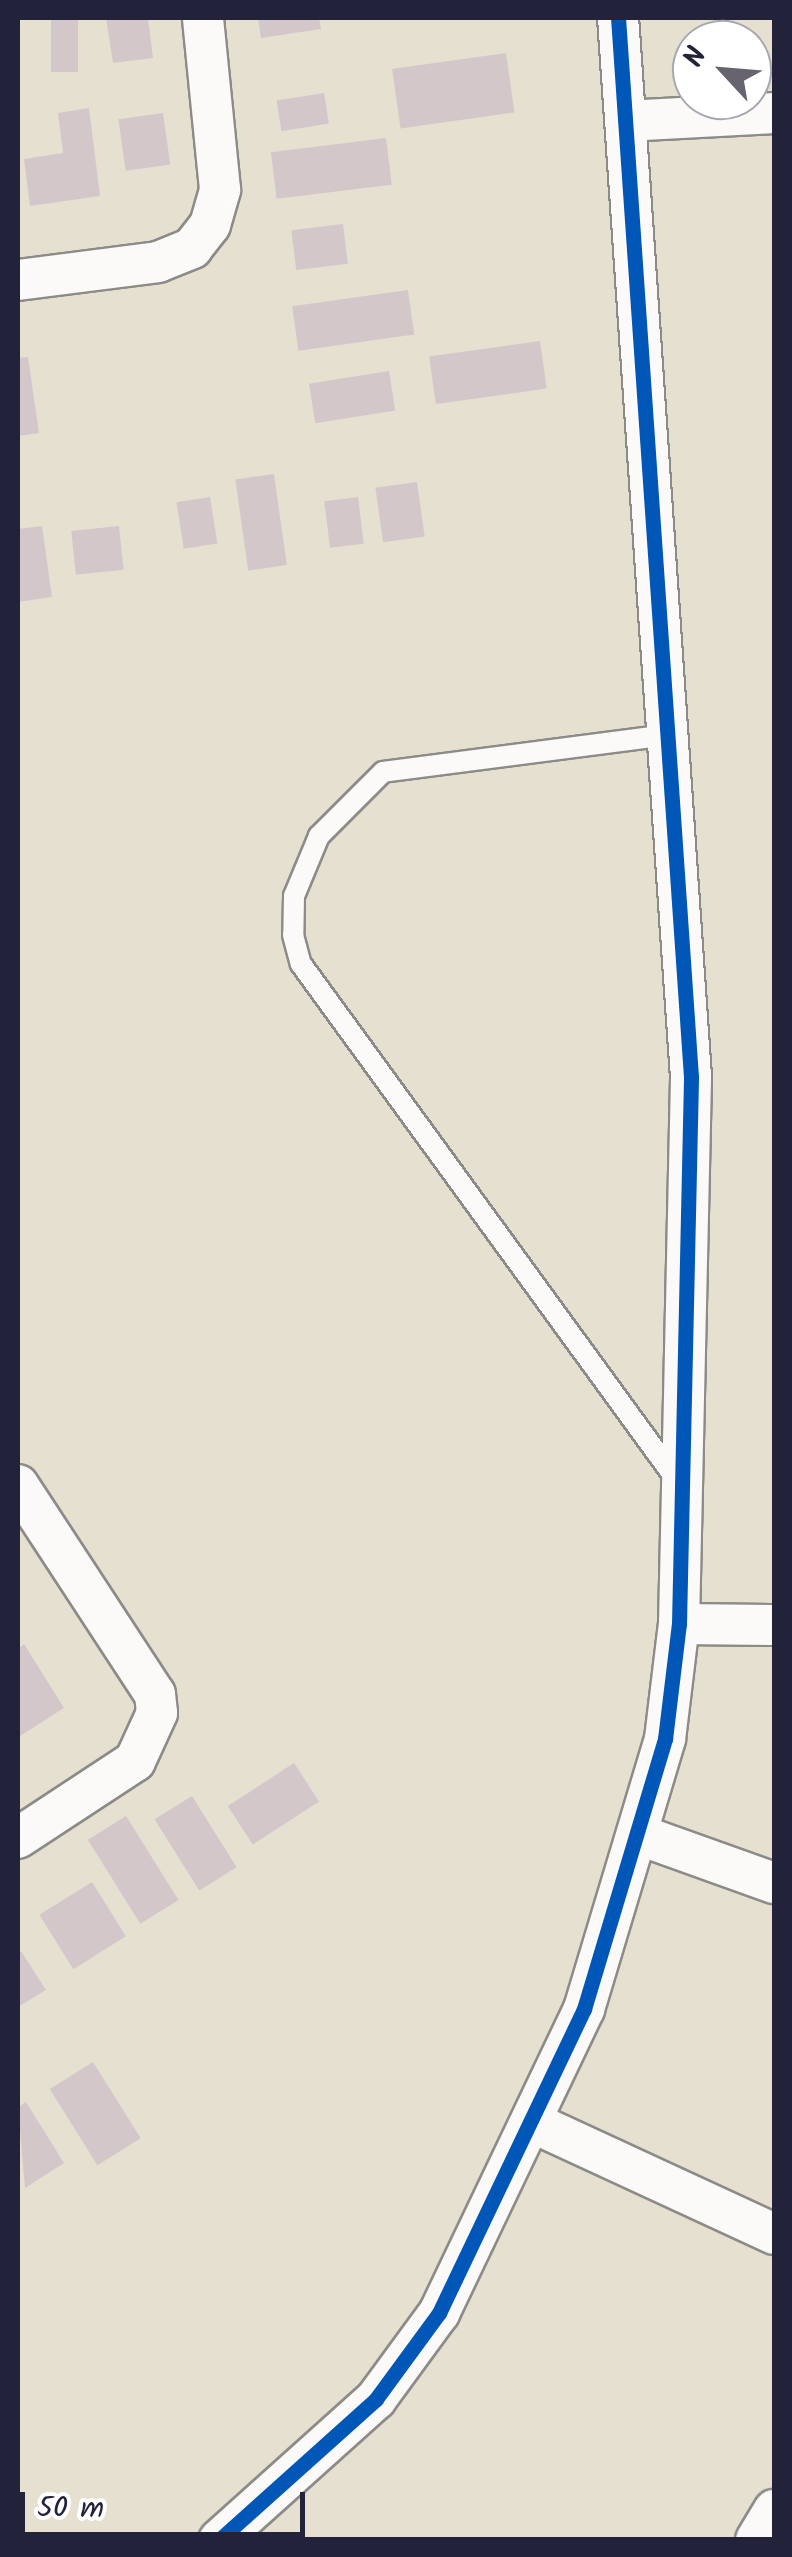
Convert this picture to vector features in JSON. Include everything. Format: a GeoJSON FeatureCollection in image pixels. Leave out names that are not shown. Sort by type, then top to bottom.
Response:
{"type":"FeatureCollection","features":[{"type":"Feature","properties":{"kind":"street"},"geometry":{"type":"LineString","coordinates":[[18,280],[158,262],[192,248],[210,225],[220,189],[203,18]]}},
{"type":"Feature","properties":{"kind":"street"},"geometry":{"type":"LineString","coordinates":[[219,2540],[376,2400],[439,2313],[534,2122],[584,2009],[664,1739],[679,1624],[691,1077],[618,18]]}},
{"type":"Feature","properties":{"kind":"street"},"geometry":{"type":"LineString","coordinates":[[626,121],[774,113]]}},
{"type":"Feature","properties":{"kind":"street"},"geometry":{"type":"LineString","coordinates":[[18,1485],[155,1694],[158,1712],[135,1761],[18,1838]]}},
{"type":"Feature","properties":{"kind":"street"},"geometry":{"type":"LineString","coordinates":[[679,1624],[774,1625]]}},
{"type":"Feature","properties":{"kind":"street"},"geometry":{"type":"LineString","coordinates":[[637,1834],[774,1883]]}},
{"type":"Feature","properties":{"kind":"street"},"geometry":{"type":"LineString","coordinates":[[534,2122],[774,2234]]}},
{"type":"Feature","properties":{"kind":"street"},"geometry":{"type":"LineString","coordinates":[[756,2540],[774,2510]]}},
{"type":"Feature","properties":{"kind":"lane"},"geometry":{"type":"LineString","coordinates":[[668,735],[383,772],[319,836],[294,896],[293,935],[301,964],[684,1489]]}},
{"type":"Feature","properties":{"kind":"building"},"geometry":{"type":"Polygon","coordinates":[[[51,18],[78,18],[78,72],[51,72],[51,18]]]}},
{"type":"Feature","properties":{"kind":"building"},"geometry":{"type":"Polygon","coordinates":[[[106,18],[148,18],[153,58],[113,63],[106,18]]]}},
{"type":"Feature","properties":{"kind":"building"},"geometry":{"type":"Polygon","coordinates":[[[258,18],[319,18],[321,29],[261,38],[258,18]]]}},
{"type":"Feature","properties":{"kind":"building"},"geometry":{"type":"Polygon","coordinates":[[[506,53],[514,112],[400,128],[392,69],[506,53]]]}},
{"type":"Feature","properties":{"kind":"building"},"geometry":{"type":"Polygon","coordinates":[[[324,93],[329,124],[281,131],[277,101],[324,93]]]}},
{"type":"Feature","properties":{"kind":"building"},"geometry":{"type":"Polygon","coordinates":[[[89,108],[100,196],[30,206],[24,159],[63,153],[58,113],[89,108]]]}},
{"type":"Feature","properties":{"kind":"building"},"geometry":{"type":"Polygon","coordinates":[[[163,113],[170,164],[126,171],[118,119],[163,113]]]}},
{"type":"Feature","properties":{"kind":"building"},"geometry":{"type":"Polygon","coordinates":[[[386,138],[392,185],[277,199],[271,152],[386,138]]]}},
{"type":"Feature","properties":{"kind":"building"},"geometry":{"type":"Polygon","coordinates":[[[343,224],[348,264],[296,270],[291,230],[343,224]]]}},
{"type":"Feature","properties":{"kind":"building"},"geometry":{"type":"Polygon","coordinates":[[[408,290],[414,335],[298,351],[292,306],[408,290]]]}},
{"type":"Feature","properties":{"kind":"building"},"geometry":{"type":"Polygon","coordinates":[[[540,341],[547,389],[436,404],[429,357],[540,341]]]}},
{"type":"Feature","properties":{"kind":"building"},"geometry":{"type":"Polygon","coordinates":[[[28,357],[39,433],[18,436],[18,358],[28,357]]]}},
{"type":"Feature","properties":{"kind":"building"},"geometry":{"type":"Polygon","coordinates":[[[389,371],[395,411],[315,423],[309,384],[389,371]]]}},
{"type":"Feature","properties":{"kind":"building"},"geometry":{"type":"Polygon","coordinates":[[[274,474],[287,565],[248,571],[235,479],[274,474]]]}},
{"type":"Feature","properties":{"kind":"building"},"geometry":{"type":"Polygon","coordinates":[[[417,482],[425,536],[383,542],[375,488],[417,482]]]}},
{"type":"Feature","properties":{"kind":"building"},"geometry":{"type":"Polygon","coordinates":[[[210,497],[217,543],[184,549],[176,502],[210,497]]]}},
{"type":"Feature","properties":{"kind":"building"},"geometry":{"type":"Polygon","coordinates":[[[358,497],[364,544],[330,548],[324,501],[358,497]]]}},
{"type":"Feature","properties":{"kind":"building"},"geometry":{"type":"Polygon","coordinates":[[[42,526],[52,597],[18,602],[18,529],[42,526]]]}},
{"type":"Feature","properties":{"kind":"building"},"geometry":{"type":"Polygon","coordinates":[[[119,526],[124,570],[76,575],[71,531],[119,526]]]}},
{"type":"Feature","properties":{"kind":"building"},"geometry":{"type":"Polygon","coordinates":[[[24,1644],[64,1708],[20,1736],[18,1649],[24,1644]]]}},
{"type":"Feature","properties":{"kind":"building"},"geometry":{"type":"Polygon","coordinates":[[[294,1763],[319,1802],[253,1845],[228,1806],[294,1763]]]}},
{"type":"Feature","properties":{"kind":"building"},"geometry":{"type":"Polygon","coordinates":[[[192,1796],[237,1867],[199,1891],[155,1819],[192,1796]]]}},
{"type":"Feature","properties":{"kind":"building"},"geometry":{"type":"Polygon","coordinates":[[[126,1816],[178,1900],[140,1924],[88,1840],[126,1816]]]}},
{"type":"Feature","properties":{"kind":"building"},"geometry":{"type":"Polygon","coordinates":[[[92,1882],[126,1936],[73,1969],[39,1915],[92,1882]]]}},
{"type":"Feature","properties":{"kind":"building"},"geometry":{"type":"Polygon","coordinates":[[[21,1951],[46,1990],[18,2007],[18,1954],[21,1951]]]}},
{"type":"Feature","properties":{"kind":"building"},"geometry":{"type":"Polygon","coordinates":[[[93,2062],[141,2138],[97,2165],[50,2089],[93,2062]]]}},
{"type":"Feature","properties":{"kind":"building"},"geometry":{"type":"Polygon","coordinates":[[[26,2102],[64,2163],[25,2188],[18,2107],[26,2102]]]}},
{"type":"Feature","properties":{"kind":"cycle path"},"geometry":{"type":"LineString","coordinates":[[219,2540],[376,2399],[439,2313],[584,2009],[665,1739],[679,1624],[691,1077],[618,18]]}}]}
